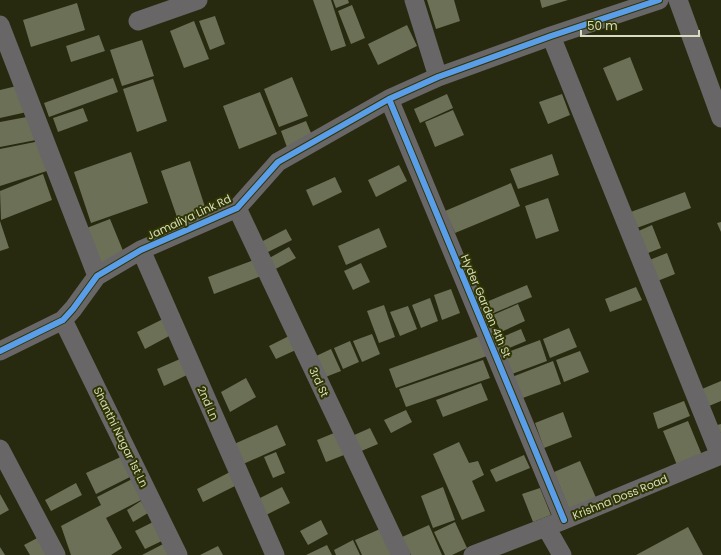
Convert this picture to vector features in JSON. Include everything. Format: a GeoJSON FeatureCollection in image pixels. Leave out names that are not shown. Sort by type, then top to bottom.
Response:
{"type":"FeatureCollection","features":[{"type":"Feature","properties":{"kind":"street"},"geometry":{"type":"LineString","coordinates":[[138,21],[198,0]]}},
{"type":"Feature","properties":{"kind":"street"},"geometry":{"type":"LineString","coordinates":[[414,0],[438,77]]}},
{"type":"Feature","properties":{"kind":"street","name":"Jamaliya Link Rd"},"geometry":{"type":"LineString","coordinates":[[63,320],[97,276],[141,250],[237,208],[278,162],[389,99],[438,77],[551,36],[630,4],[659,0]]}},
{"type":"Feature","properties":{"kind":"street"},"geometry":{"type":"LineString","coordinates":[[678,0],[721,118]]}},
{"type":"Feature","properties":{"kind":"street"},"geometry":{"type":"LineString","coordinates":[[0,25],[97,276]]}},
{"type":"Feature","properties":{"kind":"street"},"geometry":{"type":"LineString","coordinates":[[551,36],[720,456]]}},
{"type":"Feature","properties":{"kind":"street","name":"Hyder Garden 4th St"},"geometry":{"type":"LineString","coordinates":[[389,99],[564,520]]}},
{"type":"Feature","properties":{"kind":"street","name":"3rd St"},"geometry":{"type":"LineString","coordinates":[[237,208],[401,555]]}},
{"type":"Feature","properties":{"kind":"street","name":"2nd Ln"},"geometry":{"type":"LineString","coordinates":[[141,250],[275,555]]}},
{"type":"Feature","properties":{"kind":"street"},"geometry":{"type":"LineString","coordinates":[[0,351],[63,320]]}},
{"type":"Feature","properties":{"kind":"street","name":"Shanthi Nagar 1st Ln"},"geometry":{"type":"LineString","coordinates":[[63,320],[178,555]]}},
{"type":"Feature","properties":{"kind":"street","name":"Krishna Doss Road"},"geometry":{"type":"LineString","coordinates":[[479,554],[720,456]]}},
{"type":"Feature","properties":{"kind":"street"},"geometry":{"type":"LineString","coordinates":[[2,458],[56,555]]}},
{"type":"Feature","properties":{"kind":"street"},"geometry":{"type":"LineString","coordinates":[[546,527],[562,555]]}},
{"type":"Feature","properties":{"kind":"building"},"geometry":{"type":"Polygon","coordinates":[[[313,0],[331,0],[346,46],[331,51],[313,0]]]}},
{"type":"Feature","properties":{"kind":"building"},"geometry":{"type":"Polygon","coordinates":[[[333,0],[348,0],[349,3],[336,8],[333,0]]]}},
{"type":"Feature","properties":{"kind":"building"},"geometry":{"type":"Polygon","coordinates":[[[427,0],[454,0],[460,21],[436,29],[427,0]]]}},
{"type":"Feature","properties":{"kind":"building"},"geometry":{"type":"Polygon","coordinates":[[[540,0],[568,0],[542,8],[540,0]]]}},
{"type":"Feature","properties":{"kind":"building"},"geometry":{"type":"Polygon","coordinates":[[[77,3],[85,30],[31,47],[23,20],[77,3]]]}},
{"type":"Feature","properties":{"kind":"building"},"geometry":{"type":"Polygon","coordinates":[[[352,5],[365,38],[351,44],[338,11],[352,5]]]}},
{"type":"Feature","properties":{"kind":"building"},"geometry":{"type":"Polygon","coordinates":[[[215,16],[225,44],[210,50],[199,21],[215,16]]]}},
{"type":"Feature","properties":{"kind":"building"},"geometry":{"type":"Polygon","coordinates":[[[194,21],[209,59],[184,68],[170,31],[194,21]]]}},
{"type":"Feature","properties":{"kind":"building"},"geometry":{"type":"Polygon","coordinates":[[[407,25],[417,46],[378,65],[368,44],[407,25]]]}},
{"type":"Feature","properties":{"kind":"building"},"geometry":{"type":"Polygon","coordinates":[[[99,35],[105,51],[71,62],[66,46],[99,35]]]}},
{"type":"Feature","properties":{"kind":"building"},"geometry":{"type":"Polygon","coordinates":[[[142,40],[154,76],[122,86],[110,50],[142,40]]]}},
{"type":"Feature","properties":{"kind":"building"},"geometry":{"type":"Polygon","coordinates":[[[630,57],[643,90],[617,101],[603,68],[630,57]]]}},
{"type":"Feature","properties":{"kind":"building"},"geometry":{"type":"Polygon","coordinates":[[[292,77],[308,116],[279,127],[264,89],[292,77]]]}},
{"type":"Feature","properties":{"kind":"building"},"geometry":{"type":"Polygon","coordinates":[[[113,78],[118,92],[49,117],[44,103],[113,78]]]}},
{"type":"Feature","properties":{"kind":"building"},"geometry":{"type":"Polygon","coordinates":[[[153,79],[167,121],[137,132],[123,89],[153,79]]]}},
{"type":"Feature","properties":{"kind":"building"},"geometry":{"type":"Polygon","coordinates":[[[21,85],[27,112],[0,118],[0,90],[21,85]]]}},
{"type":"Feature","properties":{"kind":"building"},"geometry":{"type":"Polygon","coordinates":[[[260,92],[277,134],[239,149],[223,106],[260,92]]]}},
{"type":"Feature","properties":{"kind":"building"},"geometry":{"type":"Polygon","coordinates":[[[447,94],[453,108],[420,123],[414,109],[447,94]]]}},
{"type":"Feature","properties":{"kind":"building"},"geometry":{"type":"Polygon","coordinates":[[[562,94],[570,115],[548,124],[539,102],[562,94]]]}},
{"type":"Feature","properties":{"kind":"building"},"geometry":{"type":"Polygon","coordinates":[[[83,108],[88,121],[58,132],[53,118],[83,108]]]}},
{"type":"Feature","properties":{"kind":"building"},"geometry":{"type":"Polygon","coordinates":[[[453,110],[464,135],[435,147],[425,122],[453,110]]]}},
{"type":"Feature","properties":{"kind":"building"},"geometry":{"type":"Polygon","coordinates":[[[32,116],[36,140],[0,147],[0,122],[32,116]]]}},
{"type":"Feature","properties":{"kind":"building"},"geometry":{"type":"Polygon","coordinates":[[[306,121],[314,140],[288,150],[281,131],[306,121]]]}},
{"type":"Feature","properties":{"kind":"building"},"geometry":{"type":"Polygon","coordinates":[[[40,141],[50,170],[0,186],[0,149],[40,141]]]}},
{"type":"Feature","properties":{"kind":"building"},"geometry":{"type":"Polygon","coordinates":[[[131,152],[148,203],[91,223],[74,172],[131,152]]]}},
{"type":"Feature","properties":{"kind":"building"},"geometry":{"type":"Polygon","coordinates":[[[552,154],[559,175],[518,189],[510,169],[552,154]]]}},
{"type":"Feature","properties":{"kind":"building"},"geometry":{"type":"Polygon","coordinates":[[[190,161],[206,210],[178,220],[161,171],[190,161]]]}},
{"type":"Feature","properties":{"kind":"building"},"geometry":{"type":"Polygon","coordinates":[[[399,165],[407,181],[376,197],[368,180],[399,165]]]}},
{"type":"Feature","properties":{"kind":"building"},"geometry":{"type":"Polygon","coordinates":[[[43,174],[52,200],[1,220],[0,191],[43,174]]]}},
{"type":"Feature","properties":{"kind":"building"},"geometry":{"type":"Polygon","coordinates":[[[335,177],[342,192],[313,206],[306,190],[335,177]]]}},
{"type":"Feature","properties":{"kind":"building"},"geometry":{"type":"Polygon","coordinates":[[[511,183],[520,206],[455,233],[445,211],[511,183]]]}},
{"type":"Feature","properties":{"kind":"building"},"geometry":{"type":"Polygon","coordinates":[[[685,192],[691,208],[634,229],[628,213],[685,192]]]}},
{"type":"Feature","properties":{"kind":"building"},"geometry":{"type":"Polygon","coordinates":[[[548,198],[559,231],[536,239],[525,206],[548,198]]]}},
{"type":"Feature","properties":{"kind":"building"},"geometry":{"type":"Polygon","coordinates":[[[110,219],[126,258],[99,268],[84,229],[110,219]]]}},
{"type":"Feature","properties":{"kind":"building"},"geometry":{"type":"Polygon","coordinates":[[[0,221],[9,248],[0,251],[0,221]]]}},
{"type":"Feature","properties":{"kind":"building"},"geometry":{"type":"Polygon","coordinates":[[[721,222],[721,232],[717,223],[721,222]]]}},
{"type":"Feature","properties":{"kind":"building"},"geometry":{"type":"Polygon","coordinates":[[[652,225],[661,248],[643,255],[634,233],[652,225]]]}},
{"type":"Feature","properties":{"kind":"building"},"geometry":{"type":"Polygon","coordinates":[[[379,228],[387,247],[346,265],[338,246],[379,228]]]}},
{"type":"Feature","properties":{"kind":"building"},"geometry":{"type":"Polygon","coordinates":[[[286,229],[292,240],[266,253],[261,242],[286,229]]]}},
{"type":"Feature","properties":{"kind":"building"},"geometry":{"type":"Polygon","coordinates":[[[289,247],[296,258],[270,272],[264,261],[289,247]]]}},
{"type":"Feature","properties":{"kind":"building"},"geometry":{"type":"Polygon","coordinates":[[[667,253],[675,274],[655,282],[647,261],[667,253]]]}},
{"type":"Feature","properties":{"kind":"building"},"geometry":{"type":"Polygon","coordinates":[[[254,260],[261,276],[214,294],[208,277],[254,260]]]}},
{"type":"Feature","properties":{"kind":"building"},"geometry":{"type":"Polygon","coordinates":[[[361,263],[370,282],[353,290],[344,271],[361,263]]]}},
{"type":"Feature","properties":{"kind":"building"},"geometry":{"type":"Polygon","coordinates":[[[527,285],[532,297],[489,315],[484,303],[527,285]]]}},
{"type":"Feature","properties":{"kind":"building"},"geometry":{"type":"Polygon","coordinates":[[[636,287],[642,300],[610,312],[605,299],[636,287]]]}},
{"type":"Feature","properties":{"kind":"building"},"geometry":{"type":"Polygon","coordinates":[[[451,289],[460,313],[442,320],[434,295],[451,289]]]}},
{"type":"Feature","properties":{"kind":"building"},"geometry":{"type":"Polygon","coordinates":[[[430,298],[438,321],[421,328],[412,305],[430,298]]]}},
{"type":"Feature","properties":{"kind":"building"},"geometry":{"type":"Polygon","coordinates":[[[518,304],[525,321],[501,332],[493,315],[518,304]]]}},
{"type":"Feature","properties":{"kind":"building"},"geometry":{"type":"Polygon","coordinates":[[[384,305],[395,337],[379,343],[367,311],[384,305]]]}},
{"type":"Feature","properties":{"kind":"building"},"geometry":{"type":"Polygon","coordinates":[[[408,306],[417,329],[400,336],[390,312],[408,306]]]}},
{"type":"Feature","properties":{"kind":"building"},"geometry":{"type":"Polygon","coordinates":[[[163,319],[171,335],[145,349],[137,332],[163,319]]]}},
{"type":"Feature","properties":{"kind":"building"},"geometry":{"type":"Polygon","coordinates":[[[569,328],[577,347],[550,358],[543,339],[569,328]]]}},
{"type":"Feature","properties":{"kind":"building"},"geometry":{"type":"Polygon","coordinates":[[[521,329],[526,341],[500,352],[495,340],[521,329]]]}},
{"type":"Feature","properties":{"kind":"building"},"geometry":{"type":"Polygon","coordinates":[[[372,334],[380,354],[362,362],[353,341],[372,334]]]}},
{"type":"Feature","properties":{"kind":"building"},"geometry":{"type":"Polygon","coordinates":[[[291,335],[298,349],[276,359],[269,346],[291,335]]]}},
{"type":"Feature","properties":{"kind":"building"},"geometry":{"type":"Polygon","coordinates":[[[480,336],[487,356],[396,388],[389,369],[480,336]]]}},
{"type":"Feature","properties":{"kind":"building"},"geometry":{"type":"Polygon","coordinates":[[[540,340],[547,361],[512,374],[505,353],[540,340]]]}},
{"type":"Feature","properties":{"kind":"building"},"geometry":{"type":"Polygon","coordinates":[[[350,341],[359,362],[343,369],[334,348],[350,341]]]}},
{"type":"Feature","properties":{"kind":"building"},"geometry":{"type":"Polygon","coordinates":[[[331,349],[341,371],[323,378],[314,357],[331,349]]]}},
{"type":"Feature","properties":{"kind":"building"},"geometry":{"type":"Polygon","coordinates":[[[580,351],[589,372],[564,382],[556,360],[580,351]]]}},
{"type":"Feature","properties":{"kind":"building"},"geometry":{"type":"Polygon","coordinates":[[[180,359],[187,375],[164,386],[157,369],[180,359]]]}},
{"type":"Feature","properties":{"kind":"building"},"geometry":{"type":"Polygon","coordinates":[[[483,360],[490,378],[406,407],[399,389],[483,360]]]}},
{"type":"Feature","properties":{"kind":"building"},"geometry":{"type":"Polygon","coordinates":[[[553,361],[561,384],[520,399],[512,377],[553,361]]]}},
{"type":"Feature","properties":{"kind":"building"},"geometry":{"type":"Polygon","coordinates":[[[246,378],[256,397],[230,412],[221,392],[246,378]]]}},
{"type":"Feature","properties":{"kind":"building"},"geometry":{"type":"Polygon","coordinates":[[[721,381],[721,401],[709,406],[702,389],[721,381]]]}},
{"type":"Feature","properties":{"kind":"building"},"geometry":{"type":"Polygon","coordinates":[[[481,383],[488,400],[443,417],[436,400],[481,383]]]}},
{"type":"Feature","properties":{"kind":"building"},"geometry":{"type":"Polygon","coordinates":[[[684,401],[690,416],[658,429],[653,413],[684,401]]]}},
{"type":"Feature","properties":{"kind":"building"},"geometry":{"type":"Polygon","coordinates":[[[406,410],[412,422],[391,433],[384,420],[406,410]]]}},
{"type":"Feature","properties":{"kind":"building"},"geometry":{"type":"Polygon","coordinates":[[[563,412],[572,437],[544,448],[535,423],[563,412]]]}},
{"type":"Feature","properties":{"kind":"building"},"geometry":{"type":"Polygon","coordinates":[[[688,421],[704,460],[679,470],[663,431],[688,421]]]}},
{"type":"Feature","properties":{"kind":"building"},"geometry":{"type":"Polygon","coordinates":[[[721,424],[721,434],[717,425],[721,424]]]}},
{"type":"Feature","properties":{"kind":"building"},"geometry":{"type":"Polygon","coordinates":[[[277,425],[286,445],[241,465],[232,445],[277,425]]]}},
{"type":"Feature","properties":{"kind":"building"},"geometry":{"type":"Polygon","coordinates":[[[370,428],[378,444],[359,452],[352,436],[370,428]]]}},
{"type":"Feature","properties":{"kind":"building"},"geometry":{"type":"Polygon","coordinates":[[[334,433],[344,455],[326,462],[317,440],[334,433]]]}},
{"type":"Feature","properties":{"kind":"building"},"geometry":{"type":"Polygon","coordinates":[[[459,442],[469,463],[478,461],[484,475],[472,481],[485,511],[462,520],[433,454],[459,442]]]}},
{"type":"Feature","properties":{"kind":"building"},"geometry":{"type":"Polygon","coordinates":[[[276,452],[285,473],[273,478],[264,457],[276,452]]]}},
{"type":"Feature","properties":{"kind":"building"},"geometry":{"type":"Polygon","coordinates":[[[125,455],[134,475],[96,494],[86,473],[125,455]]]}},
{"type":"Feature","properties":{"kind":"building"},"geometry":{"type":"Polygon","coordinates":[[[524,455],[530,468],[496,482],[490,470],[524,455]]]}},
{"type":"Feature","properties":{"kind":"building"},"geometry":{"type":"Polygon","coordinates":[[[580,461],[597,500],[570,511],[554,472],[580,461]]]}},
{"type":"Feature","properties":{"kind":"building"},"geometry":{"type":"Polygon","coordinates":[[[230,472],[237,485],[203,502],[197,489],[230,472]]]}},
{"type":"Feature","properties":{"kind":"building"},"geometry":{"type":"Polygon","coordinates":[[[136,477],[147,497],[106,518],[122,548],[111,555],[71,555],[61,526],[101,505],[97,497],[136,477]]]}},
{"type":"Feature","properties":{"kind":"building"},"geometry":{"type":"Polygon","coordinates":[[[76,483],[82,495],[51,511],[45,500],[76,483]]]}},
{"type":"Feature","properties":{"kind":"building"},"geometry":{"type":"Polygon","coordinates":[[[282,487],[290,503],[264,516],[256,500],[282,487]]]}},
{"type":"Feature","properties":{"kind":"building"},"geometry":{"type":"Polygon","coordinates":[[[443,487],[455,520],[433,528],[421,496],[443,487]]]}},
{"type":"Feature","properties":{"kind":"building"},"geometry":{"type":"Polygon","coordinates":[[[540,488],[551,515],[533,522],[522,494],[540,488]]]}},
{"type":"Feature","properties":{"kind":"building"},"geometry":{"type":"Polygon","coordinates":[[[0,494],[9,510],[0,515],[0,494]]]}},
{"type":"Feature","properties":{"kind":"building"},"geometry":{"type":"Polygon","coordinates":[[[141,501],[148,513],[133,522],[127,510],[141,501]]]}},
{"type":"Feature","properties":{"kind":"building"},"geometry":{"type":"Polygon","coordinates":[[[157,520],[166,539],[145,549],[135,531],[157,520]]]}},
{"type":"Feature","properties":{"kind":"building"},"geometry":{"type":"Polygon","coordinates":[[[321,520],[328,534],[308,545],[300,531],[321,520]]]}},
{"type":"Feature","properties":{"kind":"building"},"geometry":{"type":"Polygon","coordinates":[[[455,522],[467,548],[452,555],[445,555],[434,532],[455,522]]]}},
{"type":"Feature","properties":{"kind":"building"},"geometry":{"type":"Polygon","coordinates":[[[429,525],[442,555],[411,555],[402,537],[429,525]]]}},
{"type":"Feature","properties":{"kind":"building"},"geometry":{"type":"Polygon","coordinates":[[[688,527],[703,555],[636,555],[688,527]]]}},
{"type":"Feature","properties":{"kind":"building"},"geometry":{"type":"Polygon","coordinates":[[[380,529],[392,555],[362,555],[355,540],[380,529]]]}},
{"type":"Feature","properties":{"kind":"building"},"geometry":{"type":"Polygon","coordinates":[[[41,536],[52,555],[30,555],[24,545],[41,536]]]}},
{"type":"Feature","properties":{"kind":"building"},"geometry":{"type":"Polygon","coordinates":[[[353,540],[360,555],[336,555],[334,550],[353,540]]]}},
{"type":"Feature","properties":{"kind":"building"},"geometry":{"type":"Polygon","coordinates":[[[167,542],[172,555],[142,555],[167,542]]]}},
{"type":"Feature","properties":{"kind":"building"},"geometry":{"type":"Polygon","coordinates":[[[327,545],[332,555],[306,555],[327,545]]]}},
{"type":"Feature","properties":{"kind":"building"},"geometry":{"type":"Polygon","coordinates":[[[218,546],[223,555],[200,555],[218,546]]]}},
{"type":"Feature","properties":{"kind":"building"},"geometry":{"type":"Polygon","coordinates":[[[0,547],[5,555],[0,555],[0,547]]]}},
{"type":"Feature","properties":{"kind":"cycle path"},"geometry":{"type":"LineString","coordinates":[[0,351],[63,320],[97,276],[141,250],[237,208],[278,162],[389,99],[438,77],[551,36],[659,0]]}},
{"type":"Feature","properties":{"kind":"cycle path"},"geometry":{"type":"LineString","coordinates":[[389,99],[564,520]]}}]}
